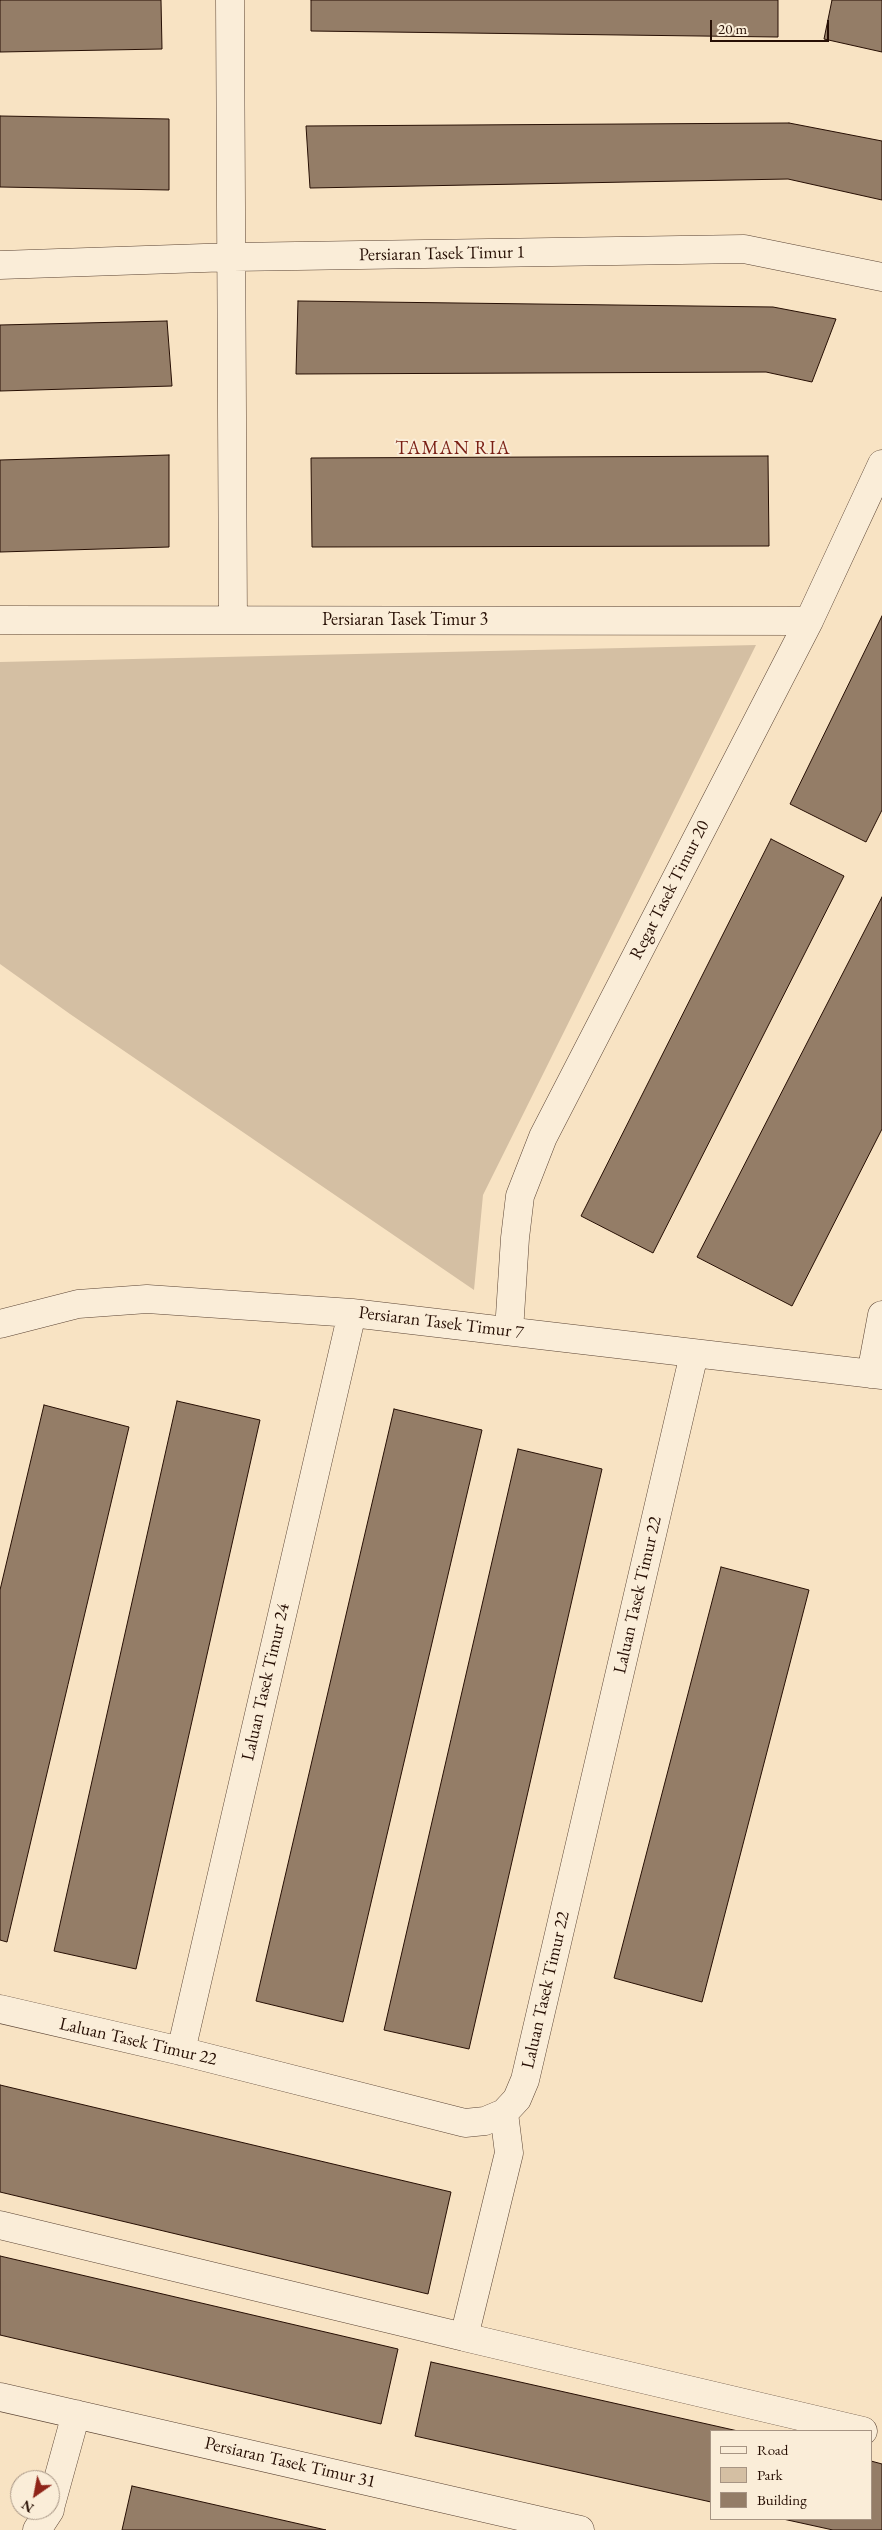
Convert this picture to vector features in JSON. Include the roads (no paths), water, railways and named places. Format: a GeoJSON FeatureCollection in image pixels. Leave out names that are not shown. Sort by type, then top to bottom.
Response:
{"type":"FeatureCollection","features":[{"type":"Feature","properties":{"kind":"street"},"geometry":{"type":"LineString","coordinates":[[230,0],[233,257],[233,620]]}},
{"type":"Feature","properties":{"kind":"street","name":"Persiaran Tasek Timur 1"},"geometry":{"type":"LineString","coordinates":[[0,265],[233,257],[744,249],[882,277]]}},
{"type":"Feature","properties":{"kind":"street","name":"Regat Tasek Timur 20"},"geometry":{"type":"LineString","coordinates":[[508,1331],[520,1196],[543,1137],[809,620],[882,464]]}},
{"type":"Feature","properties":{"kind":"street","name":"Persiaran Tasek Timur 3"},"geometry":{"type":"LineString","coordinates":[[0,620],[809,620]]}},
{"type":"Feature","properties":{"kind":"street","name":"Persiaran Tasek Timur 7"},"geometry":{"type":"LineString","coordinates":[[0,1324],[78,1304],[147,1299],[352,1313],[876,1375]]}},
{"type":"Feature","properties":{"kind":"street","name":"Laluan Tasek Timur 24"},"geometry":{"type":"LineString","coordinates":[[181,2051],[352,1313]]}},
{"type":"Feature","properties":{"kind":"street"},"geometry":{"type":"LineString","coordinates":[[876,1375],[882,1315]]}},
{"type":"Feature","properties":{"kind":"street","name":"Laluan Tasek Timur 22"},"geometry":{"type":"LineString","coordinates":[[0,2009],[181,2051],[465,2123],[484,2121],[504,2113],[517,2100],[526,2080],[694,1354]]}},
{"type":"Feature","properties":{"kind":"street"},"geometry":{"type":"LineString","coordinates":[[464,2337],[509,2153],[504,2113]]}},
{"type":"Feature","properties":{"kind":"street"},"geometry":{"type":"LineString","coordinates":[[0,2225],[859,2430]]}},
{"type":"Feature","properties":{"kind":"street","name":"Persiaran Tasek Timur 31"},"geometry":{"type":"LineString","coordinates":[[0,2397],[580,2530]]}},
{"type":"Feature","properties":{"kind":"street"},"geometry":{"type":"LineString","coordinates":[[60,2472],[76,2414]]}},
{"type":"Feature","properties":{"kind":"district","name":"TAMAN RIA"},"geometry":{"type":"Point","coordinates":[453,449]}}]}
